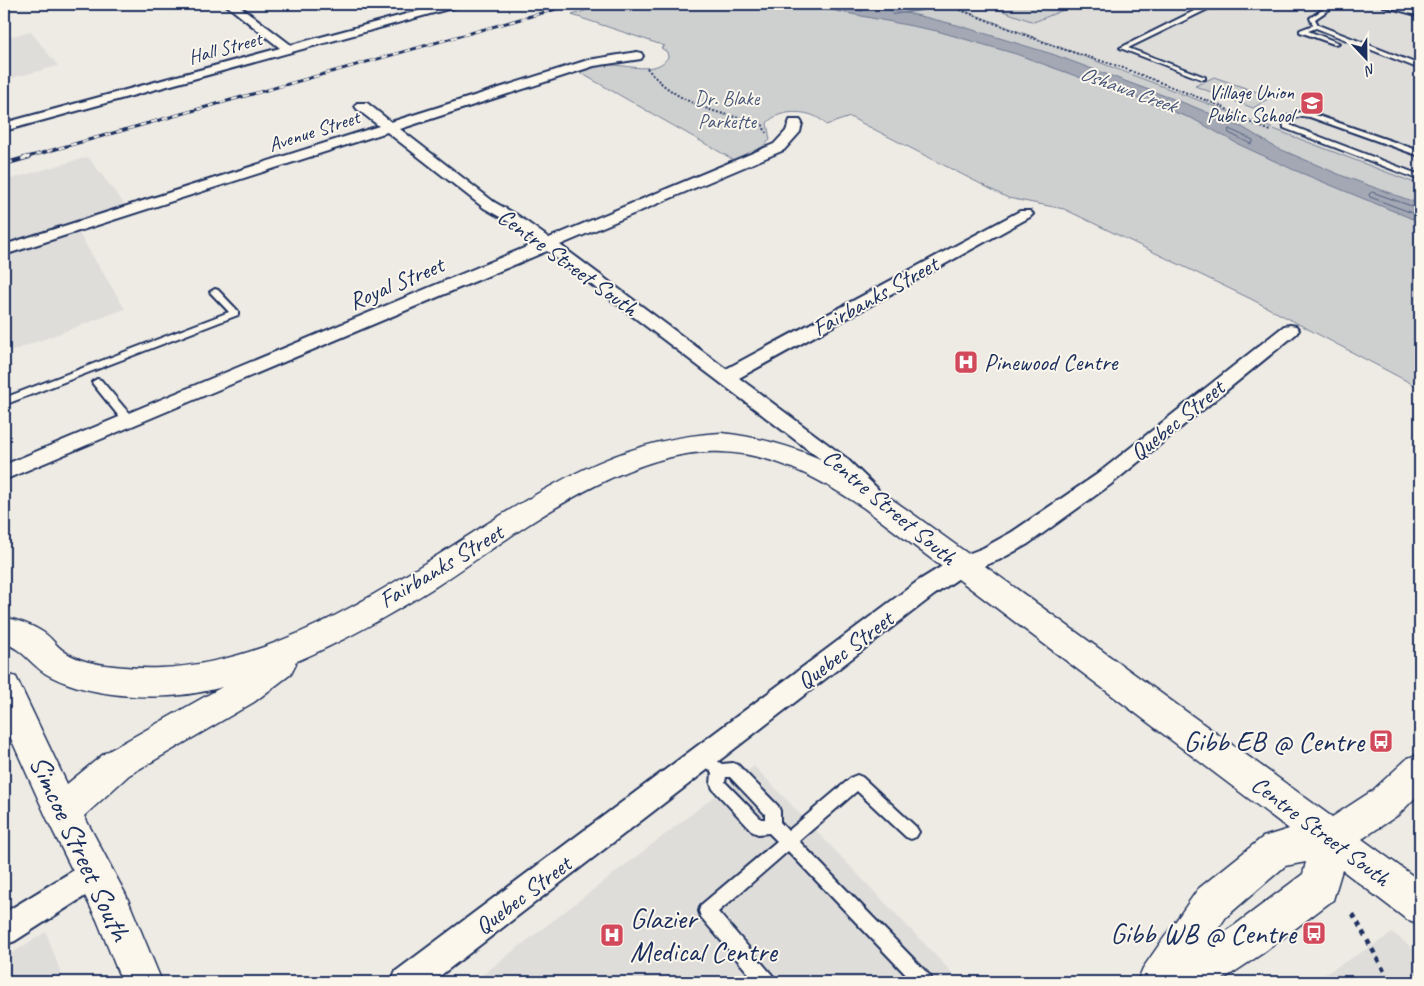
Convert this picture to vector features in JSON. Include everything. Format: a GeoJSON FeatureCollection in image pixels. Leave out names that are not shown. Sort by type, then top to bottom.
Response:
{"type":"FeatureCollection","features":[{"type":"Feature","properties":{"kind":"main road","name":"Fairbanks Street"},"geometry":{"type":"LineString","coordinates":[[4,630],[30,639],[52,660],[76,672],[102,679],[138,683],[176,682],[243,668],[311,641],[362,614],[571,488],[621,462],[677,445],[716,442],[752,446],[787,455],[817,466],[876,500]]}},
{"type":"Feature","properties":{"kind":"main road","name":"Centre Street South"},"geometry":{"type":"LineString","coordinates":[[876,500],[960,566],[1420,905]]}},
{"type":"Feature","properties":{"kind":"main road"},"geometry":{"type":"LineString","coordinates":[[62,811],[117,764],[242,692],[311,641]]}},
{"type":"Feature","properties":{"kind":"main road","name":"Simcoe Street South"},"geometry":{"type":"LineString","coordinates":[[4,687],[62,811],[112,909],[142,982]]}},
{"type":"Feature","properties":{"kind":"main road"},"geometry":{"type":"LineString","coordinates":[[1157,982],[1212,903],[1276,850],[1331,838],[1385,803],[1420,770]]}},
{"type":"Feature","properties":{"kind":"main road"},"geometry":{"type":"LineString","coordinates":[[1183,982],[1250,938],[1319,886],[1331,838]]}},
{"type":"Feature","properties":{"kind":"street"},"geometry":{"type":"LineString","coordinates":[[230,4],[289,49]]}},
{"type":"Feature","properties":{"kind":"street","name":"Hall Street"},"geometry":{"type":"LineString","coordinates":[[4,127],[455,4]]}},
{"type":"Feature","properties":{"kind":"street"},"geometry":{"type":"LineString","coordinates":[[1387,4],[1420,13]]}},
{"type":"Feature","properties":{"kind":"street","name":"Avenue Street"},"geometry":{"type":"LineString","coordinates":[[4,250],[592,63],[637,56]]}},
{"type":"Feature","properties":{"kind":"street","name":"Centre Street South"},"geometry":{"type":"LineString","coordinates":[[362,106],[489,205],[512,218],[549,245],[838,462],[876,500]]}},
{"type":"Feature","properties":{"kind":"street"},"geometry":{"type":"LineString","coordinates":[[788,140],[793,132],[795,123]]}},
{"type":"Feature","properties":{"kind":"street","name":"Royal Street"},"geometry":{"type":"LineString","coordinates":[[4,473],[549,245],[779,147],[788,140]]}},
{"type":"Feature","properties":{"kind":"street","name":"Fairbanks Street"},"geometry":{"type":"LineString","coordinates":[[724,378],[1026,214]]}},
{"type":"Feature","properties":{"kind":"street","name":"Quebec Street"},"geometry":{"type":"LineString","coordinates":[[407,982],[712,764],[926,588],[960,566],[991,554],[1020,538],[1103,480],[1290,330]]}},
{"type":"Feature","properties":{"kind":"street"},"geometry":{"type":"LineString","coordinates":[[4,930],[94,874]]}},
{"type":"Feature","properties":{"kind":"lane"},"geometry":{"type":"LineString","coordinates":[[1202,78],[1123,48],[1211,6],[1211,4]]}},
{"type":"Feature","properties":{"kind":"lane"},"geometry":{"type":"LineString","coordinates":[[1334,4],[1312,19],[1316,26],[1420,67]]}},
{"type":"Feature","properties":{"kind":"lane"},"geometry":{"type":"LineString","coordinates":[[1316,26],[1302,31],[1336,42]]}},
{"type":"Feature","properties":{"kind":"lane"},"geometry":{"type":"LineString","coordinates":[[1420,153],[1311,115],[1300,114],[1285,119],[1287,126],[1420,178]]}},
{"type":"Feature","properties":{"kind":"lane"},"geometry":{"type":"LineString","coordinates":[[4,402],[235,313],[215,292]]}},
{"type":"Feature","properties":{"kind":"lane"},"geometry":{"type":"LineString","coordinates":[[97,382],[129,421]]}},
{"type":"Feature","properties":{"kind":"lane"},"geometry":{"type":"LineString","coordinates":[[712,764],[718,784],[758,827],[772,826],[924,982]]}},
{"type":"Feature","properties":{"kind":"lane"},"geometry":{"type":"LineString","coordinates":[[712,764],[733,770],[737,774],[773,812],[772,826]]}},
{"type":"Feature","properties":{"kind":"lane"},"geometry":{"type":"LineString","coordinates":[[767,982],[707,911],[856,782],[911,832]]}},
{"type":"Feature","properties":{"kind":"path"},"geometry":{"type":"LineString","coordinates":[[945,4],[1056,47],[1111,64],[1223,107],[1279,135]]}},
{"type":"Feature","properties":{"kind":"path"},"geometry":{"type":"LineString","coordinates":[[623,57],[619,66],[648,68],[661,84],[687,100],[730,115],[762,123],[767,138],[788,140]]}},
{"type":"Feature","properties":{"kind":"path"},"geometry":{"type":"LineString","coordinates":[[1353,914],[1390,982]]}},
{"type":"Feature","properties":{"kind":"shaded area","name":"Village Union Public School"},"geometry":{"type":"Polygon","coordinates":[[[946,4],[1372,4],[1420,20],[1420,185],[946,4]]]}},
{"type":"Feature","properties":{"kind":"shaded area"},"geometry":{"type":"Polygon","coordinates":[[[31,32],[58,66],[4,80],[4,38],[31,32]]]}},
{"type":"Feature","properties":{"kind":"shaded area"},"geometry":{"type":"Polygon","coordinates":[[[88,157],[132,214],[78,232],[125,309],[4,354],[4,181],[88,157]]]}},
{"type":"Feature","properties":{"kind":"shaded area"},"geometry":{"type":"Polygon","coordinates":[[[754,766],[961,982],[473,982],[754,766]]]}},
{"type":"Feature","properties":{"kind":"shaded area"},"geometry":{"type":"Polygon","coordinates":[[[46,932],[64,982],[4,982],[4,958],[46,932]]]}},
{"type":"Feature","properties":{"kind":"shaded area"},"geometry":{"type":"Polygon","coordinates":[[[1393,933],[1420,954],[1420,982],[1312,982],[1393,933]]]}},
{"type":"Feature","properties":{"kind":"green space","name":"Dr. Blake Parkette"},"geometry":{"type":"Polygon","coordinates":[[[606,4],[947,4],[1420,185],[1420,388],[1251,299],[1064,209],[1008,198],[850,117],[826,125],[821,120],[806,113],[797,112],[780,115],[767,123],[770,140],[760,149],[734,160],[577,71],[604,65],[649,68],[663,63],[668,57],[667,52],[661,48],[665,46],[572,15],[606,4]]]}},
{"type":"Feature","properties":{"kind":"green space"},"geometry":{"type":"Polygon","coordinates":[[[983,4],[1078,4],[1034,22],[983,4]]]}},
{"type":"Feature","properties":{"kind":"green space"},"geometry":{"type":"Polygon","coordinates":[[[1214,77],[1271,97],[1253,108],[1195,86],[1214,77]]]}},
{"type":"Feature","properties":{"kind":"water","name":"Oshawa Creek"},"geometry":{"type":"Polygon","coordinates":[[[801,4],[855,4],[916,15],[957,25],[1052,54],[1192,106],[1242,127],[1275,147],[1343,176],[1420,204],[1420,222],[1294,170],[1238,144],[1193,119],[1016,54],[937,31],[801,4]]]}},
{"type":"Feature","properties":{"kind":"waterway"},"geometry":{"type":"LineString","coordinates":[[893,14],[922,10],[941,4]]}},
{"type":"Feature","properties":{"kind":"railway"},"geometry":{"type":"LineString","coordinates":[[24,158],[574,4]]}},
{"type":"Feature","properties":{"kind":"railway"},"geometry":{"type":"LineString","coordinates":[[4,164],[29,157]]}},
{"type":"Feature","properties":{"kind":"place","name":"Village Union Public School"},"geometry":{"type":"Point","coordinates":[1312,103]}},
{"type":"Feature","properties":{"kind":"place","name":"Pinewood Centre"},"geometry":{"type":"Point","coordinates":[966,362]}},
{"type":"Feature","properties":{"kind":"place","name":"Gibb EB @ Centre"},"geometry":{"type":"Point","coordinates":[1381,741]}},
{"type":"Feature","properties":{"kind":"place","name":"Gibb WB @ Centre"},"geometry":{"type":"Point","coordinates":[1314,933]}},
{"type":"Feature","properties":{"kind":"place","name":"Glazier Medical Centre"},"geometry":{"type":"Point","coordinates":[612,935]}}]}
